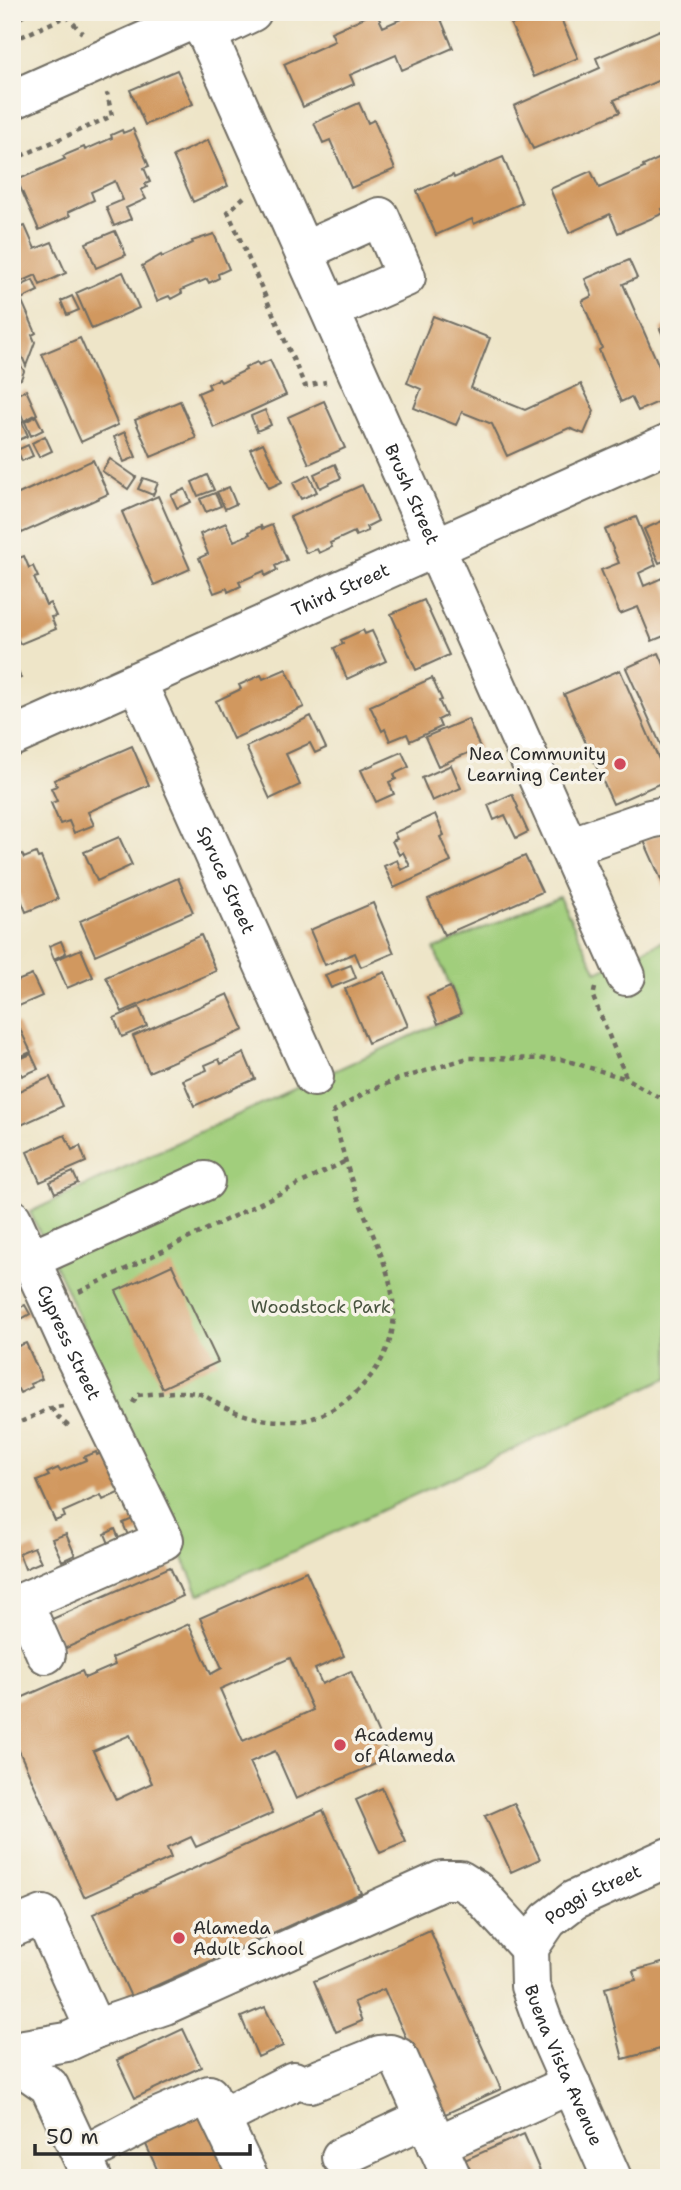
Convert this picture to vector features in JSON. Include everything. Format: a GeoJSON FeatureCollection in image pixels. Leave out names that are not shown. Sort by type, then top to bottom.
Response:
{"type":"FeatureCollection","features":[{"type":"Feature","properties":{"kind":"street"},"geometry":{"type":"LineString","coordinates":[[12,100],[201,21],[252,12]]}},
{"type":"Feature","properties":{"kind":"street","name":"Brush Street"},"geometry":{"type":"LineString","coordinates":[[201,21],[569,847],[611,980]]}},
{"type":"Feature","properties":{"kind":"street"},"geometry":{"type":"LineString","coordinates":[[304,251],[380,218],[406,277],[331,310]]}},
{"type":"Feature","properties":{"kind":"street","name":"Third Street"},"geometry":{"type":"LineString","coordinates":[[12,737],[669,443]]}},
{"type":"Feature","properties":{"kind":"street","name":"Spruce Street"},"geometry":{"type":"LineString","coordinates":[[137,682],[314,1077]]}},
{"type":"Feature","properties":{"kind":"street"},"geometry":{"type":"LineString","coordinates":[[569,847],[669,815]]}},
{"type":"Feature","properties":{"kind":"street"},"geometry":{"type":"LineString","coordinates":[[19,1240],[205,1181]]}},
{"type":"Feature","properties":{"kind":"street","name":"Cypress Street"},"geometry":{"type":"LineString","coordinates":[[19,1240],[164,1539],[23,1602],[47,1654]]}},
{"type":"Feature","properties":{"kind":"street","name":"Poggi Street"},"geometry":{"type":"LineString","coordinates":[[529,1948],[548,1920],[573,1900],[669,1857]]}},
{"type":"Feature","properties":{"kind":"street"},"geometry":{"type":"LineString","coordinates":[[12,2051],[66,2042],[165,2005],[442,1880],[460,1880],[475,1890],[529,1948]]}},
{"type":"Feature","properties":{"kind":"street"},"geometry":{"type":"LineString","coordinates":[[12,1928],[43,1915],[95,2029]]}},
{"type":"Feature","properties":{"kind":"street","name":"Buena Vista Avenue"},"geometry":{"type":"LineString","coordinates":[[529,1948],[530,1986],[543,2022],[612,2178]]}},
{"type":"Feature","properties":{"kind":"street"},"geometry":{"type":"LineString","coordinates":[[221,2118],[302,2082],[380,2054],[390,2054],[398,2057],[438,2147]]}},
{"type":"Feature","properties":{"kind":"street"},"geometry":{"type":"LineString","coordinates":[[12,2060],[49,2086],[87,2167],[146,2122],[209,2095],[249,2178]]}},
{"type":"Feature","properties":{"kind":"street"},"geometry":{"type":"LineString","coordinates":[[341,2158],[438,2147],[571,2084]]}},
{"type":"Feature","properties":{"kind":"path"},"geometry":{"type":"LineString","coordinates":[[12,41],[67,16],[88,40]]}},
{"type":"Feature","properties":{"kind":"path"},"geometry":{"type":"LineString","coordinates":[[12,160],[111,116],[106,84]]}},
{"type":"Feature","properties":{"kind":"path"},"geometry":{"type":"LineString","coordinates":[[252,190],[228,212],[305,386],[327,382]]}},
{"type":"Feature","properties":{"kind":"path"},"geometry":{"type":"LineString","coordinates":[[611,980],[593,997],[626,1079]]}},
{"type":"Feature","properties":{"kind":"path"},"geometry":{"type":"LineString","coordinates":[[333,1114],[376,1088],[468,1058],[561,1059],[626,1079],[669,1103]]}},
{"type":"Feature","properties":{"kind":"path"},"geometry":{"type":"LineString","coordinates":[[12,1426],[51,1408],[124,1417],[137,1395],[198,1393],[248,1418],[299,1422],[350,1399],[374,1373],[387,1349],[394,1324],[392,1289],[386,1266],[345,1161],[333,1114],[314,1077]]}},
{"type":"Feature","properties":{"kind":"path"},"geometry":{"type":"LineString","coordinates":[[52,1306],[345,1161]]}},
{"type":"Feature","properties":{"kind":"path"},"geometry":{"type":"LineString","coordinates":[[51,1408],[76,1432],[96,1433],[104,1414]]}},
{"type":"Feature","properties":{"kind":"green space","name":"Woodstock Park"},"geometry":{"type":"Polygon","coordinates":[[[559,896],[597,972],[669,938],[669,1377],[199,1595],[30,1212],[462,1013],[434,949],[559,896]]]}},
{"type":"Feature","properties":{"kind":"building"},"geometry":{"type":"Polygon","coordinates":[[[12,12],[22,12],[24,17],[12,23],[12,12]]]}},
{"type":"Feature","properties":{"kind":"building"},"geometry":{"type":"Polygon","coordinates":[[[376,12],[383,27],[417,12],[438,12],[453,48],[402,70],[396,55],[350,75],[354,84],[303,107],[284,64],[335,41],[331,32],[376,12]]]}},
{"type":"Feature","properties":{"kind":"building"},"geometry":{"type":"Polygon","coordinates":[[[512,12],[558,12],[578,58],[534,77],[511,25],[517,22],[512,12]]]}},
{"type":"Feature","properties":{"kind":"building"},"geometry":{"type":"Polygon","coordinates":[[[660,30],[662,36],[669,33],[669,76],[614,100],[620,112],[533,149],[514,106],[600,68],[596,58],[660,30]]]}},
{"type":"Feature","properties":{"kind":"building"},"geometry":{"type":"Polygon","coordinates":[[[177,70],[193,104],[145,125],[130,90],[177,70]]]}},
{"type":"Feature","properties":{"kind":"building"},"geometry":{"type":"Polygon","coordinates":[[[359,103],[368,123],[374,120],[395,169],[351,188],[330,140],[323,143],[314,123],[359,103]]]}},
{"type":"Feature","properties":{"kind":"building"},"geometry":{"type":"Polygon","coordinates":[[[133,129],[149,166],[144,168],[150,182],[141,190],[146,199],[126,208],[131,219],[114,226],[106,207],[123,200],[115,181],[91,192],[94,200],[68,212],[70,216],[39,230],[17,180],[65,159],[63,156],[112,138],[111,135],[122,130],[123,133],[133,129]]]}},
{"type":"Feature","properties":{"kind":"building"},"geometry":{"type":"Polygon","coordinates":[[[208,140],[228,186],[193,202],[173,156],[208,140]]]}},
{"type":"Feature","properties":{"kind":"building"},"geometry":{"type":"Polygon","coordinates":[[[669,154],[669,206],[662,209],[664,213],[618,233],[610,214],[569,233],[550,189],[591,171],[599,188],[669,154]]]}},
{"type":"Feature","properties":{"kind":"building"},"geometry":{"type":"Polygon","coordinates":[[[503,157],[522,203],[474,224],[472,219],[436,235],[417,191],[503,157]]]}},
{"type":"Feature","properties":{"kind":"building"},"geometry":{"type":"Polygon","coordinates":[[[12,213],[19,228],[25,226],[35,249],[52,242],[66,273],[40,285],[36,275],[12,286],[12,213]]]}},
{"type":"Feature","properties":{"kind":"building"},"geometry":{"type":"Polygon","coordinates":[[[115,231],[126,255],[96,268],[86,243],[115,231]]]}},
{"type":"Feature","properties":{"kind":"building"},"geometry":{"type":"Polygon","coordinates":[[[214,234],[229,269],[218,274],[219,278],[209,283],[207,279],[181,290],[182,293],[171,299],[169,296],[157,301],[142,266],[161,255],[162,257],[193,243],[192,241],[214,234]]]}},
{"type":"Feature","properties":{"kind":"building"},"geometry":{"type":"Polygon","coordinates":[[[629,260],[637,278],[623,284],[666,382],[659,385],[665,399],[638,411],[631,397],[621,402],[582,301],[592,296],[585,279],[629,260]]]}},
{"type":"Feature","properties":{"kind":"building"},"geometry":{"type":"Polygon","coordinates":[[[123,272],[139,308],[92,329],[76,293],[123,272]]]}},
{"type":"Feature","properties":{"kind":"building"},"geometry":{"type":"Polygon","coordinates":[[[33,280],[38,291],[21,299],[16,288],[33,280]]]}},
{"type":"Feature","properties":{"kind":"building"},"geometry":{"type":"Polygon","coordinates":[[[72,296],[79,310],[67,315],[61,301],[72,296]]]}},
{"type":"Feature","properties":{"kind":"building"},"geometry":{"type":"Polygon","coordinates":[[[21,299],[36,333],[32,335],[35,342],[26,366],[16,342],[12,344],[12,303],[21,299]]]}},
{"type":"Feature","properties":{"kind":"building"},"geometry":{"type":"Polygon","coordinates":[[[433,316],[490,338],[471,388],[525,410],[581,384],[594,411],[584,434],[569,428],[507,456],[492,424],[462,412],[456,425],[414,408],[421,389],[407,383],[433,316]]]}},
{"type":"Feature","properties":{"kind":"building"},"geometry":{"type":"Polygon","coordinates":[[[669,324],[669,348],[660,329],[669,324]]]}},
{"type":"Feature","properties":{"kind":"building"},"geometry":{"type":"Polygon","coordinates":[[[80,338],[118,425],[81,442],[42,354],[80,338]]]}},
{"type":"Feature","properties":{"kind":"building"},"geometry":{"type":"Polygon","coordinates":[[[270,360],[286,395],[214,428],[198,393],[210,388],[208,384],[219,379],[221,382],[257,362],[259,365],[270,360]]]}},
{"type":"Feature","properties":{"kind":"building"},"geometry":{"type":"Polygon","coordinates":[[[20,364],[24,371],[21,379],[12,383],[12,368],[20,364]]]}},
{"type":"Feature","properties":{"kind":"building"},"geometry":{"type":"Polygon","coordinates":[[[26,390],[37,414],[24,421],[13,396],[26,390]]]}},
{"type":"Feature","properties":{"kind":"building"},"geometry":{"type":"Polygon","coordinates":[[[180,401],[196,438],[151,457],[135,420],[180,401]]]}},
{"type":"Feature","properties":{"kind":"building"},"geometry":{"type":"Polygon","coordinates":[[[324,401],[345,448],[309,464],[288,417],[324,401]]]}},
{"type":"Feature","properties":{"kind":"building"},"geometry":{"type":"Polygon","coordinates":[[[12,404],[19,418],[12,421],[12,404]]]}},
{"type":"Feature","properties":{"kind":"building"},"geometry":{"type":"Polygon","coordinates":[[[265,410],[271,425],[257,431],[251,416],[265,410]]]}},
{"type":"Feature","properties":{"kind":"building"},"geometry":{"type":"Polygon","coordinates":[[[36,416],[43,430],[31,436],[25,422],[36,416]]]}},
{"type":"Feature","properties":{"kind":"building"},"geometry":{"type":"Polygon","coordinates":[[[22,422],[28,436],[14,442],[12,427],[22,422]]]}},
{"type":"Feature","properties":{"kind":"building"},"geometry":{"type":"Polygon","coordinates":[[[125,432],[136,457],[124,462],[114,437],[125,432]]]}},
{"type":"Feature","properties":{"kind":"building"},"geometry":{"type":"Polygon","coordinates":[[[45,436],[52,451],[39,457],[32,443],[45,436]]]}},
{"type":"Feature","properties":{"kind":"building"},"geometry":{"type":"Polygon","coordinates":[[[263,443],[282,482],[269,488],[250,449],[263,443]]]}},
{"type":"Feature","properties":{"kind":"building"},"geometry":{"type":"Polygon","coordinates":[[[28,445],[33,456],[22,461],[17,450],[28,445]]]}},
{"type":"Feature","properties":{"kind":"building"},"geometry":{"type":"Polygon","coordinates":[[[110,459],[136,477],[128,489],[102,471],[110,459]]]}},
{"type":"Feature","properties":{"kind":"building"},"geometry":{"type":"Polygon","coordinates":[[[93,460],[108,494],[22,533],[12,513],[12,497],[93,460]]]}},
{"type":"Feature","properties":{"kind":"building"},"geometry":{"type":"Polygon","coordinates":[[[335,464],[341,478],[320,488],[314,474],[335,464]]]}},
{"type":"Feature","properties":{"kind":"building"},"geometry":{"type":"Polygon","coordinates":[[[207,475],[214,490],[198,496],[192,482],[207,475]]]}},
{"type":"Feature","properties":{"kind":"building"},"geometry":{"type":"Polygon","coordinates":[[[309,475],[317,492],[301,499],[293,483],[309,475]]]}},
{"type":"Feature","properties":{"kind":"building"},"geometry":{"type":"Polygon","coordinates":[[[143,478],[158,483],[153,495],[138,489],[143,478]]]}},
{"type":"Feature","properties":{"kind":"building"},"geometry":{"type":"Polygon","coordinates":[[[362,485],[378,521],[366,527],[368,531],[356,536],[354,532],[330,543],[332,547],[319,553],[317,549],[306,553],[290,517],[362,485]]]}},
{"type":"Feature","properties":{"kind":"building"},"geometry":{"type":"Polygon","coordinates":[[[229,487],[236,504],[225,509],[217,492],[229,487]]]}},
{"type":"Feature","properties":{"kind":"building"},"geometry":{"type":"Polygon","coordinates":[[[185,489],[191,502],[177,508],[171,495],[185,489]]]}},
{"type":"Feature","properties":{"kind":"building"},"geometry":{"type":"Polygon","coordinates":[[[215,493],[221,506],[206,512],[200,499],[215,493]]]}},
{"type":"Feature","properties":{"kind":"building"},"geometry":{"type":"Polygon","coordinates":[[[158,496],[190,569],[154,585],[122,512],[158,496]]]}},
{"type":"Feature","properties":{"kind":"building"},"geometry":{"type":"Polygon","coordinates":[[[636,517],[656,565],[639,573],[644,586],[662,578],[669,593],[669,634],[652,641],[638,607],[620,614],[601,570],[619,563],[605,530],[636,517]]]}},
{"type":"Feature","properties":{"kind":"building"},"geometry":{"type":"Polygon","coordinates":[[[669,518],[669,559],[659,563],[644,529],[669,518]]]}},
{"type":"Feature","properties":{"kind":"building"},"geometry":{"type":"Polygon","coordinates":[[[226,523],[234,541],[261,526],[262,529],[272,525],[287,560],[275,566],[277,570],[265,576],[264,571],[239,582],[241,586],[228,592],[227,588],[214,593],[199,558],[208,554],[200,534],[226,523]]]}},
{"type":"Feature","properties":{"kind":"building"},"geometry":{"type":"Polygon","coordinates":[[[24,556],[29,568],[33,566],[38,577],[34,578],[46,605],[50,603],[56,616],[51,617],[56,629],[20,644],[12,627],[12,561],[24,556]]]}},
{"type":"Feature","properties":{"kind":"building"},"geometry":{"type":"Polygon","coordinates":[[[424,600],[449,655],[416,670],[391,614],[424,600]]]}},
{"type":"Feature","properties":{"kind":"building"},"geometry":{"type":"Polygon","coordinates":[[[363,630],[365,634],[372,631],[386,661],[347,679],[334,648],[343,644],[341,640],[363,630]]]}},
{"type":"Feature","properties":{"kind":"building"},"geometry":{"type":"Polygon","coordinates":[[[659,653],[669,676],[669,763],[626,668],[659,653]]]}},
{"type":"Feature","properties":{"kind":"building"},"geometry":{"type":"Polygon","coordinates":[[[12,659],[21,678],[12,682],[12,659]]]}},
{"type":"Feature","properties":{"kind":"building"},"geometry":{"type":"Polygon","coordinates":[[[286,669],[304,707],[233,739],[216,701],[241,689],[239,685],[261,675],[263,679],[286,669]]]}},
{"type":"Feature","properties":{"kind":"building"},"geometry":{"type":"Polygon","coordinates":[[[620,670],[668,780],[613,804],[564,694],[620,670]]]}},
{"type":"Feature","properties":{"kind":"building"},"geometry":{"type":"Polygon","coordinates":[[[432,678],[446,716],[438,720],[441,727],[410,741],[407,734],[390,741],[370,706],[432,678]]]}},
{"type":"Feature","properties":{"kind":"building"},"geometry":{"type":"Polygon","coordinates":[[[311,716],[326,748],[315,753],[310,743],[286,754],[300,785],[270,799],[246,747],[311,716]]]}},
{"type":"Feature","properties":{"kind":"building"},"geometry":{"type":"Polygon","coordinates":[[[468,719],[480,748],[438,766],[425,737],[468,719]]]}},
{"type":"Feature","properties":{"kind":"building"},"geometry":{"type":"Polygon","coordinates":[[[132,746],[149,785],[88,812],[94,825],[74,833],[69,821],[60,824],[51,803],[57,801],[51,788],[57,786],[54,780],[132,746]]]}},
{"type":"Feature","properties":{"kind":"building"},"geometry":{"type":"Polygon","coordinates":[[[402,752],[409,767],[394,774],[396,779],[389,782],[394,794],[376,802],[361,770],[402,752]]]}},
{"type":"Feature","properties":{"kind":"building"},"geometry":{"type":"Polygon","coordinates":[[[451,765],[461,788],[432,801],[422,778],[451,765]]]}},
{"type":"Feature","properties":{"kind":"building"},"geometry":{"type":"Polygon","coordinates":[[[512,794],[528,832],[516,838],[505,815],[494,820],[488,805],[512,794]]]}},
{"type":"Feature","properties":{"kind":"building"},"geometry":{"type":"Polygon","coordinates":[[[435,814],[444,835],[440,837],[451,862],[394,888],[384,866],[397,860],[401,870],[410,866],[403,852],[399,855],[392,841],[397,839],[394,833],[435,814]]]}},
{"type":"Feature","properties":{"kind":"building"},"geometry":{"type":"Polygon","coordinates":[[[669,830],[669,897],[644,841],[669,830]]]}},
{"type":"Feature","properties":{"kind":"building"},"geometry":{"type":"Polygon","coordinates":[[[119,837],[132,865],[97,881],[84,852],[119,837]]]}},
{"type":"Feature","properties":{"kind":"building"},"geometry":{"type":"Polygon","coordinates":[[[36,853],[38,858],[41,857],[58,899],[26,912],[12,878],[12,857],[22,854],[24,858],[36,853]]]}},
{"type":"Feature","properties":{"kind":"building"},"geometry":{"type":"Polygon","coordinates":[[[525,856],[542,892],[444,935],[428,899],[525,856]]]}},
{"type":"Feature","properties":{"kind":"building"},"geometry":{"type":"Polygon","coordinates":[[[178,878],[193,912],[95,955],[80,921],[178,878]]]}},
{"type":"Feature","properties":{"kind":"building"},"geometry":{"type":"Polygon","coordinates":[[[373,903],[394,953],[361,967],[355,953],[325,965],[310,930],[373,903]]]}},
{"type":"Feature","properties":{"kind":"building"},"geometry":{"type":"Polygon","coordinates":[[[201,935],[216,971],[122,1012],[106,977],[201,935]]]}},
{"type":"Feature","properties":{"kind":"building"},"geometry":{"type":"Polygon","coordinates":[[[61,941],[66,953],[54,959],[49,946],[61,941]]]}},
{"type":"Feature","properties":{"kind":"building"},"geometry":{"type":"Polygon","coordinates":[[[81,949],[93,977],[67,988],[55,960],[81,949]]]}},
{"type":"Feature","properties":{"kind":"building"},"geometry":{"type":"Polygon","coordinates":[[[351,965],[356,978],[331,988],[325,975],[351,965]]]}},
{"type":"Feature","properties":{"kind":"building"},"geometry":{"type":"Polygon","coordinates":[[[385,972],[408,1026],[368,1043],[345,989],[385,972]]]}},
{"type":"Feature","properties":{"kind":"building"},"geometry":{"type":"Polygon","coordinates":[[[32,975],[42,996],[12,1009],[12,983],[32,975]]]}},
{"type":"Feature","properties":{"kind":"building"},"geometry":{"type":"Polygon","coordinates":[[[450,987],[461,1014],[438,1024],[427,997],[450,987]]]}},
{"type":"Feature","properties":{"kind":"building"},"geometry":{"type":"Polygon","coordinates":[[[228,994],[244,1030],[149,1072],[133,1036],[228,994]]]}},
{"type":"Feature","properties":{"kind":"building"},"geometry":{"type":"Polygon","coordinates":[[[139,1007],[147,1026],[122,1037],[114,1018],[139,1007]]]}},
{"type":"Feature","properties":{"kind":"building"},"geometry":{"type":"Polygon","coordinates":[[[17,1023],[31,1052],[12,1060],[12,1025],[17,1023]]]}},
{"type":"Feature","properties":{"kind":"building"},"geometry":{"type":"Polygon","coordinates":[[[244,1053],[255,1079],[194,1106],[183,1080],[207,1070],[205,1065],[219,1059],[221,1064],[244,1053]]]}},
{"type":"Feature","properties":{"kind":"building"},"geometry":{"type":"Polygon","coordinates":[[[31,1054],[38,1069],[22,1076],[15,1061],[31,1054]]]}},
{"type":"Feature","properties":{"kind":"building"},"geometry":{"type":"Polygon","coordinates":[[[12,1064],[19,1078],[12,1081],[12,1064]]]}},
{"type":"Feature","properties":{"kind":"building"},"geometry":{"type":"Polygon","coordinates":[[[50,1077],[63,1106],[19,1126],[12,1111],[12,1094],[50,1077]]]}},
{"type":"Feature","properties":{"kind":"building"},"geometry":{"type":"Polygon","coordinates":[[[65,1135],[72,1150],[80,1146],[86,1162],[40,1182],[27,1152],[65,1135]]]}},
{"type":"Feature","properties":{"kind":"building"},"geometry":{"type":"Polygon","coordinates":[[[73,1172],[78,1183],[55,1193],[50,1182],[73,1172]]]}},
{"type":"Feature","properties":{"kind":"building"},"geometry":{"type":"Polygon","coordinates":[[[172,1265],[218,1362],[162,1388],[116,1291],[172,1265]]]}},
{"type":"Feature","properties":{"kind":"building"},"geometry":{"type":"Polygon","coordinates":[[[25,1305],[30,1314],[21,1319],[16,1309],[25,1305]]]}},
{"type":"Feature","properties":{"kind":"building"},"geometry":{"type":"Polygon","coordinates":[[[26,1343],[42,1379],[30,1384],[32,1387],[20,1393],[18,1389],[12,1392],[12,1345],[15,1344],[16,1347],[26,1343]]]}},
{"type":"Feature","properties":{"kind":"building"},"geometry":{"type":"Polygon","coordinates":[[[109,1450],[127,1489],[103,1500],[101,1495],[63,1512],[65,1517],[55,1521],[37,1481],[58,1468],[60,1471],[86,1460],[84,1457],[109,1450]]]}},
{"type":"Feature","properties":{"kind":"building"},"geometry":{"type":"Polygon","coordinates":[[[12,1474],[21,1495],[12,1499],[12,1474]]]}},
{"type":"Feature","properties":{"kind":"building"},"geometry":{"type":"Polygon","coordinates":[[[135,1518],[140,1533],[129,1538],[123,1523],[135,1518]]]}},
{"type":"Feature","properties":{"kind":"building"},"geometry":{"type":"Polygon","coordinates":[[[115,1529],[120,1541],[110,1546],[105,1534],[115,1529]]]}},
{"type":"Feature","properties":{"kind":"building"},"geometry":{"type":"Polygon","coordinates":[[[66,1534],[75,1555],[62,1561],[52,1539],[66,1534]]]}},
{"type":"Feature","properties":{"kind":"building"},"geometry":{"type":"Polygon","coordinates":[[[34,1547],[41,1562],[25,1569],[19,1553],[34,1547]]]}},
{"type":"Feature","properties":{"kind":"building"},"geometry":{"type":"Polygon","coordinates":[[[170,1567],[183,1596],[64,1649],[50,1620],[170,1567]]]}},
{"type":"Feature","properties":{"kind":"building"},"geometry":{"type":"Polygon","coordinates":[[[306,1571],[344,1656],[315,1669],[322,1684],[351,1671],[389,1758],[296,1799],[275,1751],[250,1762],[273,1813],[196,1847],[191,1837],[167,1848],[171,1858],[84,1897],[12,1735],[12,1702],[82,1671],[85,1678],[115,1665],[112,1658],[189,1624],[211,1674],[222,1668],[200,1618],[306,1571]],[[290,1658],[220,1689],[243,1741],[313,1710],[290,1658]],[[130,1735],[93,1751],[116,1800],[152,1783],[130,1735]]]}},
{"type":"Feature","properties":{"kind":"building"},"geometry":{"type":"Polygon","coordinates":[[[382,1788],[406,1842],[380,1853],[356,1800],[382,1788]]]}},
{"type":"Feature","properties":{"kind":"building"},"geometry":{"type":"Polygon","coordinates":[[[514,1803],[540,1859],[511,1872],[485,1816],[514,1803]]]}},
{"type":"Feature","properties":{"kind":"building"},"geometry":{"type":"Polygon","coordinates":[[[323,1810],[361,1893],[131,1997],[93,1914],[323,1810]]]}},
{"type":"Feature","properties":{"kind":"building"},"geometry":{"type":"Polygon","coordinates":[[[430,1930],[501,2089],[441,2116],[384,1989],[354,2002],[362,2021],[336,2032],[314,1981],[430,1930]]]}},
{"type":"Feature","properties":{"kind":"building"},"geometry":{"type":"Polygon","coordinates":[[[669,1961],[669,2057],[662,2058],[660,2049],[623,2059],[605,1988],[636,1980],[633,1971],[669,1961]]]}},
{"type":"Feature","properties":{"kind":"building"},"geometry":{"type":"Polygon","coordinates":[[[265,2007],[283,2046],[258,2057],[241,2017],[265,2007]]]}},
{"type":"Feature","properties":{"kind":"building"},"geometry":{"type":"Polygon","coordinates":[[[183,2029],[201,2067],[135,2098],[117,2060],[183,2029]]]}},
{"type":"Feature","properties":{"kind":"building"},"geometry":{"type":"Polygon","coordinates":[[[203,2111],[234,2178],[161,2178],[143,2138],[203,2111]]]}},
{"type":"Feature","properties":{"kind":"building"},"geometry":{"type":"Polygon","coordinates":[[[524,2134],[543,2178],[467,2178],[460,2162],[524,2134]]]}},
{"type":"Feature","properties":{"kind":"place","name":"Nea Community Learning Center"},"geometry":{"type":"Point","coordinates":[620,764]}},
{"type":"Feature","properties":{"kind":"place","name":"Academy of Alameda"},"geometry":{"type":"Point","coordinates":[340,1745]}},
{"type":"Feature","properties":{"kind":"place","name":"Alameda Adult School"},"geometry":{"type":"Point","coordinates":[179,1938]}}]}
